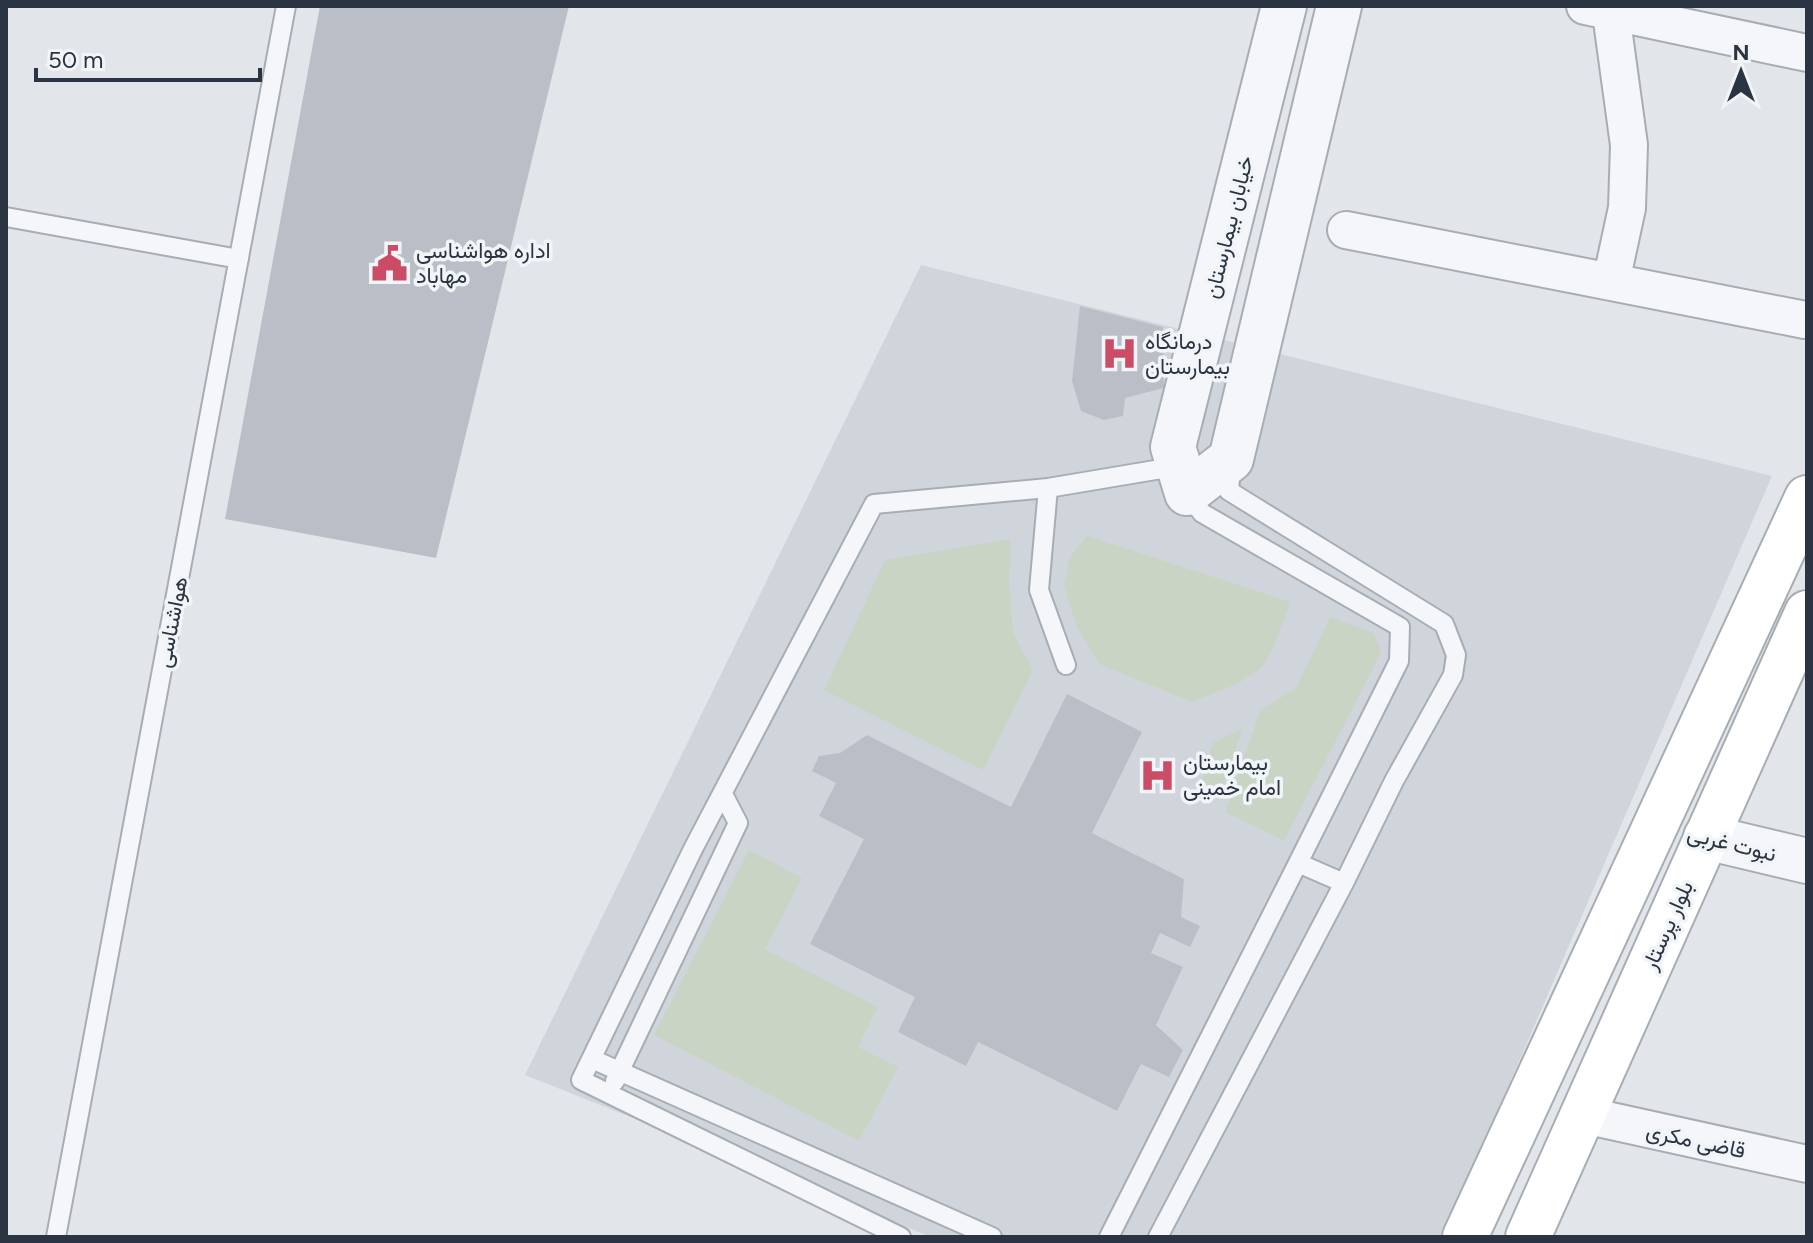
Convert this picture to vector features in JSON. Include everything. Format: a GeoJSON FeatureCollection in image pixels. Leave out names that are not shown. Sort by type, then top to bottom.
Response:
{"type":"FeatureCollection","features":[{"type":"Feature","properties":{"kind":"main road"},"geometry":{"type":"LineString","coordinates":[[1465,1237],[1807,498]]}},
{"type":"Feature","properties":{"kind":"main road","name":"بلوار پرستار"},"geometry":{"type":"LineString","coordinates":[[1528,1237],[1807,613]]}},
{"type":"Feature","properties":{"kind":"main road","name":"نبوت غربی"},"geometry":{"type":"LineString","coordinates":[[1658,825],[1706,837]]}},
{"type":"Feature","properties":{"kind":"street","name":"خیابان بیمارستان"},"geometry":{"type":"LineString","coordinates":[[1183,480],[1173,447],[1284,6]]}},
{"type":"Feature","properties":{"kind":"street"},"geometry":{"type":"LineString","coordinates":[[1183,480],[1231,459],[1339,6]]}},
{"type":"Feature","properties":{"kind":"street"},"geometry":{"type":"LineString","coordinates":[[1611,282],[1627,208],[1629,145],[1602,8],[1807,53]]}},
{"type":"Feature","properties":{"kind":"street"},"geometry":{"type":"LineString","coordinates":[[1346,230],[1805,320]]}},
{"type":"Feature","properties":{"kind":"street"},"geometry":{"type":"LineString","coordinates":[[1215,282],[1270,296]]}},
{"type":"Feature","properties":{"kind":"street","name":"نبوت غربی"},"geometry":{"type":"LineString","coordinates":[[1706,837],[1807,861]]}},
{"type":"Feature","properties":{"kind":"street","name":"قاضی مکری"},"geometry":{"type":"LineString","coordinates":[[1584,1115],[1807,1164]]}},
{"type":"Feature","properties":{"kind":"lane","name":"هواشناسی"},"geometry":{"type":"LineString","coordinates":[[56,1237],[286,6]]}},
{"type":"Feature","properties":{"kind":"lane"},"geometry":{"type":"LineString","coordinates":[[6,217],[239,259]]}},
{"type":"Feature","properties":{"kind":"lane"},"geometry":{"type":"LineString","coordinates":[[1158,1237],[1344,883],[1394,781],[1453,675],[1456,655],[1444,624],[1229,491],[1231,459]]}},
{"type":"Feature","properties":{"kind":"lane"},"geometry":{"type":"LineString","coordinates":[[901,1237],[581,1080],[693,849],[724,796],[874,504],[1048,488],[1183,480],[1202,513],[1400,627],[1399,661],[1109,1237]]}},
{"type":"Feature","properties":{"kind":"lane"},"geometry":{"type":"LineString","coordinates":[[1048,488],[1039,590],[1066,665]]}},
{"type":"Feature","properties":{"kind":"lane"},"geometry":{"type":"LineString","coordinates":[[609,1094],[738,823],[724,796]]}},
{"type":"Feature","properties":{"kind":"lane"},"geometry":{"type":"LineString","coordinates":[[1298,863],[1344,883]]}},
{"type":"Feature","properties":{"kind":"lane"},"geometry":{"type":"LineString","coordinates":[[592,1059],[992,1237]]}},
{"type":"Feature","properties":{"kind":"shaded area","name":"بیمارستان امام خمینی"},"geometry":{"type":"Polygon","coordinates":[[[921,265],[1772,476],[1443,1237],[931,1237],[525,1075],[921,265]]]}},
{"type":"Feature","properties":{"kind":"green space"},"geometry":{"type":"Polygon","coordinates":[[[1088,536],[1290,602],[1267,659],[1248,678],[1192,702],[1099,664],[1076,625],[1064,585],[1070,556],[1088,536]]]}},
{"type":"Feature","properties":{"kind":"green space"},"geometry":{"type":"Polygon","coordinates":[[[1011,539],[1009,580],[1013,633],[1033,670],[983,770],[824,690],[885,560],[1011,539]]]}},
{"type":"Feature","properties":{"kind":"green space"},"geometry":{"type":"Polygon","coordinates":[[[1330,617],[1374,633],[1381,653],[1284,841],[1225,812],[1260,711],[1296,688],[1330,617]]]}},
{"type":"Feature","properties":{"kind":"green space"},"geometry":{"type":"Polygon","coordinates":[[[1243,728],[1220,793],[1199,787],[1213,743],[1243,728]]]}},
{"type":"Feature","properties":{"kind":"green space"},"geometry":{"type":"Polygon","coordinates":[[[749,850],[802,878],[765,949],[878,1007],[858,1047],[898,1067],[859,1141],[654,1035],[749,850]]]}},
{"type":"Feature","properties":{"kind":"building","name":"اداره هواشناسی مهاباد"},"geometry":{"type":"Polygon","coordinates":[[[320,6],[569,6],[436,558],[225,519],[320,6]]]}},
{"type":"Feature","properties":{"kind":"building","name":"درمانگاه بیمارستان"},"geometry":{"type":"Polygon","coordinates":[[[1080,306],[1163,327],[1164,388],[1125,398],[1123,416],[1104,420],[1081,411],[1072,381],[1080,306]]]}},
{"type":"Feature","properties":{"kind":"building"},"geometry":{"type":"Polygon","coordinates":[[[1067,694],[1142,732],[1092,833],[1184,879],[1181,917],[1200,926],[1190,947],[1160,933],[1151,953],[1183,967],[1156,1025],[1183,1050],[1169,1077],[1141,1064],[1117,1111],[978,1042],[966,1066],[898,1032],[915,997],[810,944],[864,839],[819,816],[836,783],[812,771],[819,756],[840,753],[867,735],[1011,807],[1067,694]]]}},
{"type":"Feature","properties":{"kind":"place","name":"اداره هواشناسی مهاباد"},"geometry":{"type":"Point","coordinates":[390,263]}},
{"type":"Feature","properties":{"kind":"place","name":"درمانگاه بیمارستان"},"geometry":{"type":"Point","coordinates":[1119,354]}},
{"type":"Feature","properties":{"kind":"place","name":"بیمارستان امام خمینی"},"geometry":{"type":"Point","coordinates":[1157,775]}}]}
